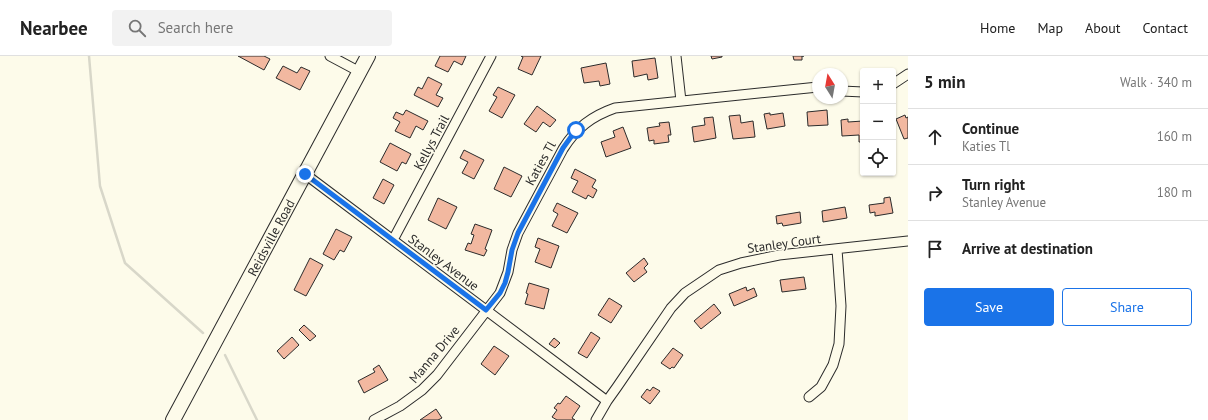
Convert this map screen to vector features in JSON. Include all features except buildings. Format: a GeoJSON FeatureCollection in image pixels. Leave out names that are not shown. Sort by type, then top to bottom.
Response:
{"type":"FeatureCollection","features":[{"type":"Feature","properties":{"kind":"highway","name":"Reidsville Road"},"geometry":{"type":"LineString","coordinates":[[173,420],[368,56]]}},
{"type":"Feature","properties":{"kind":"street"},"geometry":{"type":"LineString","coordinates":[[330,56],[360,72]]}},
{"type":"Feature","properties":{"kind":"street","name":"Kellys Trail"},"geometry":{"type":"LineString","coordinates":[[393,240],[491,56]]}},
{"type":"Feature","properties":{"kind":"street"},"geometry":{"type":"LineString","coordinates":[[676,56],[681,101]]}},
{"type":"Feature","properties":{"kind":"street"},"geometry":{"type":"LineString","coordinates":[[896,82],[908,74]]}},
{"type":"Feature","properties":{"kind":"street","name":"Katies Tl"},"geometry":{"type":"LineString","coordinates":[[486,310],[500,293],[505,283],[512,250],[518,233],[563,148],[576,130],[594,116],[615,108],[812,89]]}},
{"type":"Feature","properties":{"kind":"street"},"geometry":{"type":"LineString","coordinates":[[848,91],[860,92]]}},
{"type":"Feature","properties":{"kind":"street","name":"Stanley Avenue"},"geometry":{"type":"LineString","coordinates":[[305,174],[607,400]]}},
{"type":"Feature","properties":{"kind":"street","name":"Stanley Court"},"geometry":{"type":"LineString","coordinates":[[607,400],[617,388],[671,308],[685,293],[719,270],[741,263],[779,255],[908,241]]}},
{"type":"Feature","properties":{"kind":"street"},"geometry":{"type":"LineString","coordinates":[[809,397],[821,387],[834,365],[839,344],[841,306],[837,249]]}},
{"type":"Feature","properties":{"kind":"street","name":"Manna Drive"},"geometry":{"type":"LineString","coordinates":[[374,420],[400,406],[422,390],[437,374],[486,310]]}},
{"type":"Feature","properties":{"kind":"street"},"geometry":{"type":"LineString","coordinates":[[596,420],[607,400]]}},
{"type":"Feature","properties":{"kind":"waterway"},"geometry":{"type":"LineString","coordinates":[[89,56],[100,186],[125,263],[203,333]]}},
{"type":"Feature","properties":{"kind":"waterway"},"geometry":{"type":"LineString","coordinates":[[225,355],[257,420]]}},
{"type":"Feature","properties":{"kind":"route"},"geometry":{"type":"LineString","coordinates":[[305,174],[486,310],[500,293],[505,283],[514,240],[563,148],[576,130]]}}]}
